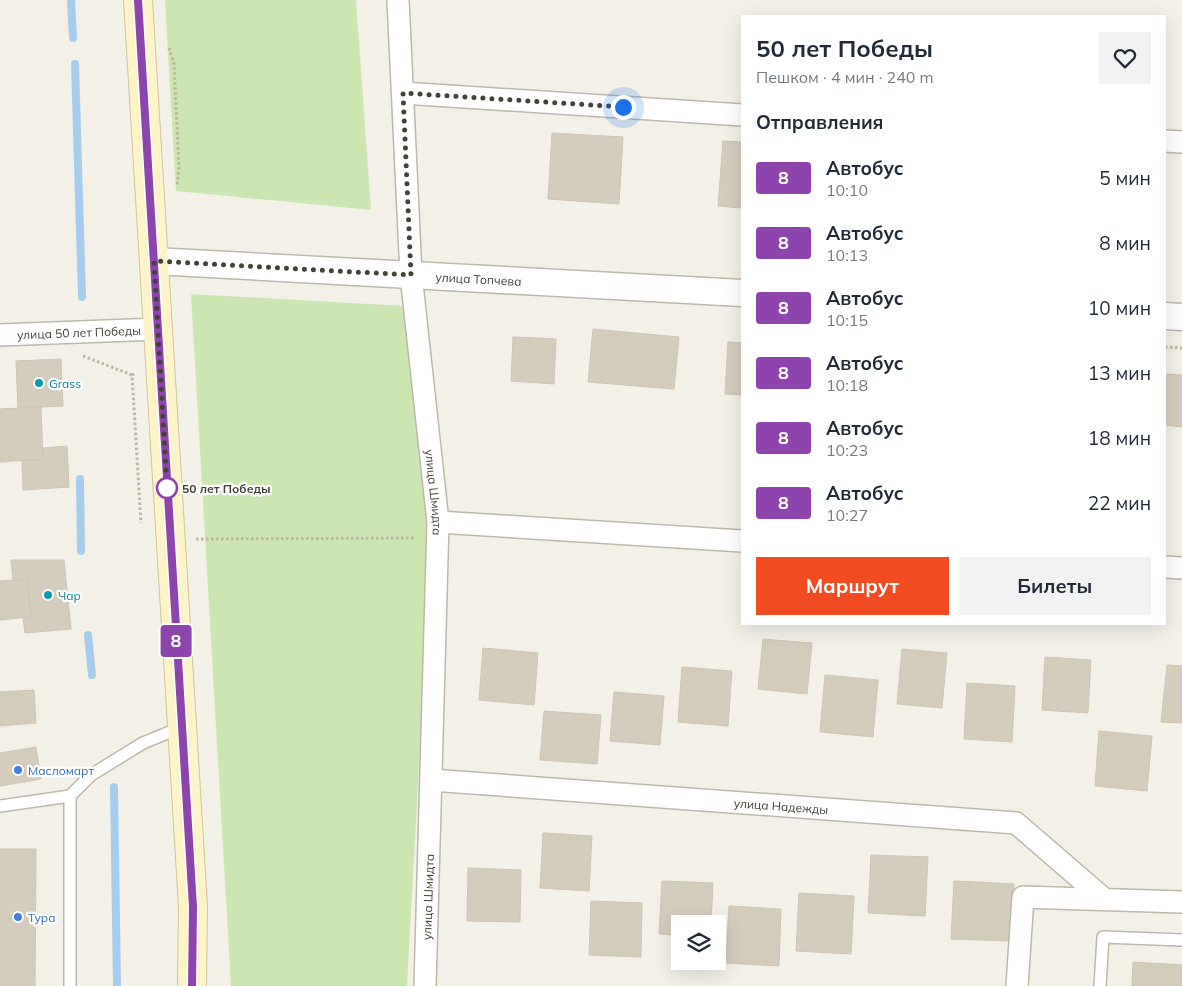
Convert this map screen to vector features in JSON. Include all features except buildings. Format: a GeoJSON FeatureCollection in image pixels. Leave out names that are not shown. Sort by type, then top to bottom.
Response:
{"type":"FeatureCollection","features":[{"type":"Feature","properties":{"kind":"main road"},"geometry":{"type":"LineString","coordinates":[[138,0],[193,907],[192,986]]}},
{"type":"Feature","properties":{"kind":"street","name":"улица Шмидта"},"geometry":{"type":"LineString","coordinates":[[398,0],[411,275],[438,530],[425,986]]}},
{"type":"Feature","properties":{"kind":"street"},"geometry":{"type":"LineString","coordinates":[[403,93],[741,115]]}},
{"type":"Feature","properties":{"kind":"street"},"geometry":{"type":"LineString","coordinates":[[1166,141],[1182,142]]}},
{"type":"Feature","properties":{"kind":"street","name":"улица Топчева"},"geometry":{"type":"LineString","coordinates":[[154,261],[741,293]]}},
{"type":"Feature","properties":{"kind":"street"},"geometry":{"type":"LineString","coordinates":[[1166,316],[1182,317]]}},
{"type":"Feature","properties":{"kind":"street","name":"улица 50 лет Победы"},"geometry":{"type":"LineString","coordinates":[[0,335],[158,329]]}},
{"type":"Feature","properties":{"kind":"street"},"geometry":{"type":"LineString","coordinates":[[438,530],[741,541]]}},
{"type":"Feature","properties":{"kind":"street"},"geometry":{"type":"LineString","coordinates":[[1166,567],[1182,568]]}},
{"type":"Feature","properties":{"kind":"street","name":"улица Надежды"},"geometry":{"type":"LineString","coordinates":[[431,780],[1016,823],[1104,899]]}},
{"type":"Feature","properties":{"kind":"street"},"geometry":{"type":"LineString","coordinates":[[1018,986],[1023,897],[1182,902]]}},
{"type":"Feature","properties":{"kind":"lane"},"geometry":{"type":"LineString","coordinates":[[0,806],[70,796],[91,775],[143,743],[182,727]]}},
{"type":"Feature","properties":{"kind":"lane"},"geometry":{"type":"LineString","coordinates":[[70,796],[70,986]]}},
{"type":"Feature","properties":{"kind":"lane"},"geometry":{"type":"LineString","coordinates":[[1100,986],[1103,938],[1182,940]]}},
{"type":"Feature","properties":{"kind":"path"},"geometry":{"type":"LineString","coordinates":[[168,45],[174,64],[179,168],[176,194]]}},
{"type":"Feature","properties":{"kind":"path"},"geometry":{"type":"LineString","coordinates":[[1166,347],[1182,348]]}},
{"type":"Feature","properties":{"kind":"path"},"geometry":{"type":"LineString","coordinates":[[79,354],[132,375]]}},
{"type":"Feature","properties":{"kind":"path"},"geometry":{"type":"LineString","coordinates":[[196,539],[438,530]]}},
{"type":"Feature","properties":{"kind":"green space"},"geometry":{"type":"Polygon","coordinates":[[[165,0],[356,0],[371,210],[176,191],[165,0]]]}},
{"type":"Feature","properties":{"kind":"green space"},"geometry":{"type":"Polygon","coordinates":[[[191,294],[405,306],[432,526],[407,986],[231,986],[191,294]]]}},
{"type":"Feature","properties":{"kind":"waterway"},"geometry":{"type":"LineString","coordinates":[[71,0],[73,38]]}},
{"type":"Feature","properties":{"kind":"waterway"},"geometry":{"type":"LineString","coordinates":[[75,64],[82,297]]}},
{"type":"Feature","properties":{"kind":"waterway"},"geometry":{"type":"LineString","coordinates":[[80,479],[81,551]]}},
{"type":"Feature","properties":{"kind":"waterway"},"geometry":{"type":"LineString","coordinates":[[88,635],[92,675]]}},
{"type":"Feature","properties":{"kind":"waterway"},"geometry":{"type":"LineString","coordinates":[[114,787],[117,986]]}},
{"type":"Feature","properties":{"kind":"bus line","name":"8"},"geometry":{"type":"LineString","coordinates":[[138,0],[193,907],[192,986]]}},
{"type":"Feature","properties":{"kind":"place","name":"Grass"},"geometry":{"type":"Point","coordinates":[39,383]}},
{"type":"Feature","properties":{"kind":"place","name":"50 лет Победы"},"geometry":{"type":"Point","coordinates":[167,488]}},
{"type":"Feature","properties":{"kind":"place","name":"Чар"},"geometry":{"type":"Point","coordinates":[48,595]}},
{"type":"Feature","properties":{"kind":"place","name":"Масломарт"},"geometry":{"type":"Point","coordinates":[18,770]}},
{"type":"Feature","properties":{"kind":"place","name":"Тура"},"geometry":{"type":"Point","coordinates":[18,917]}},
{"type":"Feature","properties":{"kind":"route"},"geometry":{"type":"LineString","coordinates":[[167,488],[154,261],[411,275],[403,93],[623,107]]}}]}
